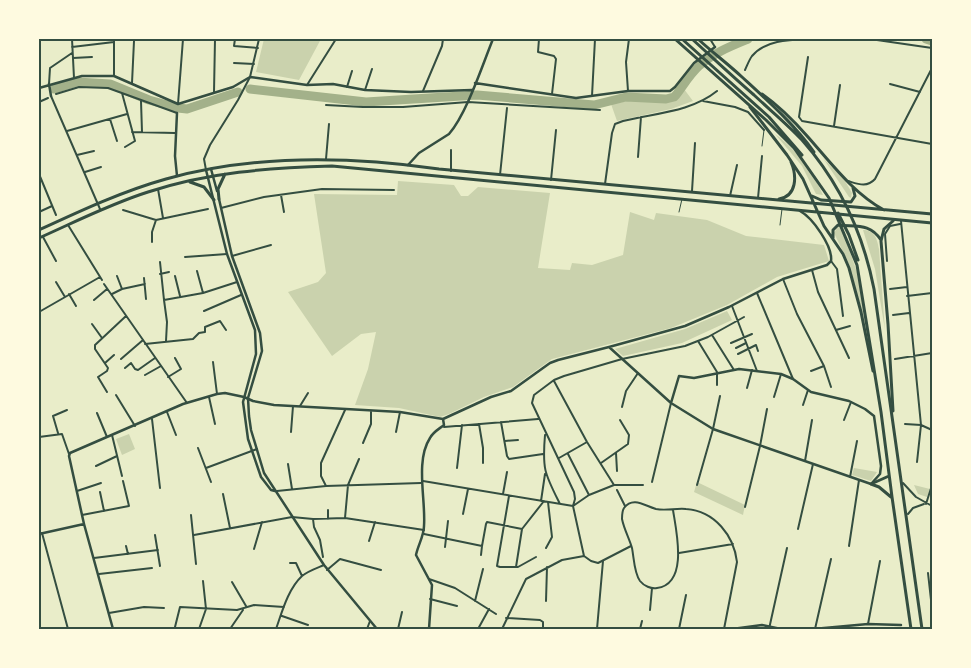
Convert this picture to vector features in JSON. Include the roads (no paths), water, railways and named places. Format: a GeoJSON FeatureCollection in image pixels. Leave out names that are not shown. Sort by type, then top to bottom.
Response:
{"type":"FeatureCollection","features":[{"type":"Feature","properties":{"kind":"main road"},"geometry":{"type":"LineString","coordinates":[[675,39],[741,97],[794,148],[829,198],[842,227],[857,265],[863,290],[912,629]]}},
{"type":"Feature","properties":{"kind":"main road"},"geometry":{"type":"LineString","coordinates":[[682,39],[768,117],[796,146],[830,198],[849,235],[859,265],[864,290],[912,629]]}},
{"type":"Feature","properties":{"kind":"main road"},"geometry":{"type":"LineString","coordinates":[[692,39],[802,140],[842,196],[860,234],[869,262],[874,289],[923,629]]}},
{"type":"Feature","properties":{"kind":"main road"},"geometry":{"type":"LineString","coordinates":[[698,39],[750,85],[777,105],[807,135],[851,185],[876,206],[887,211]]}},
{"type":"Feature","properties":{"kind":"main road"},"geometry":{"type":"LineString","coordinates":[[750,85],[804,138],[844,196],[861,233],[876,288],[923,629]]}},
{"type":"Feature","properties":{"kind":"main road"},"geometry":{"type":"LineString","coordinates":[[741,97],[804,179],[817,212],[843,254],[860,312],[881,412]]}},
{"type":"Feature","properties":{"kind":"main road"},"geometry":{"type":"LineString","coordinates":[[774,200],[787,197],[793,189],[795,175],[787,155]]}},
{"type":"Feature","properties":{"kind":"main road"},"geometry":{"type":"LineString","coordinates":[[39,230],[99,204],[177,176],[258,162],[326,159],[932,214]]}},
{"type":"Feature","properties":{"kind":"main road"},"geometry":{"type":"LineString","coordinates":[[405,173],[408,165]]}},
{"type":"Feature","properties":{"kind":"main road"},"geometry":{"type":"LineString","coordinates":[[40,237],[101,210],[158,189],[213,175],[260,169],[332,166],[797,209],[901,222],[932,223]]}},
{"type":"Feature","properties":{"kind":"main road"},"geometry":{"type":"LineString","coordinates":[[219,199],[218,189],[226,173]]}},
{"type":"Feature","properties":{"kind":"main road"},"geometry":{"type":"LineString","coordinates":[[185,182],[192,182],[204,187],[214,200]]}},
{"type":"Feature","properties":{"kind":"main road"},"geometry":{"type":"LineString","coordinates":[[812,196],[821,200],[851,202],[855,196],[851,185]]}},
{"type":"Feature","properties":{"kind":"main road"},"geometry":{"type":"LineString","coordinates":[[792,209],[793,202]]}},
{"type":"Feature","properties":{"kind":"main road"},"geometry":{"type":"LineString","coordinates":[[893,411],[881,241],[884,229],[894,220]]}},
{"type":"Feature","properties":{"kind":"main road"},"geometry":{"type":"LineString","coordinates":[[833,239],[833,230],[838,226],[870,228],[876,232],[881,241]]}},
{"type":"Feature","properties":{"kind":"main road"},"geometry":{"type":"LineString","coordinates":[[871,484],[889,476]]}},
{"type":"Feature","properties":{"kind":"main road"},"geometry":{"type":"LineString","coordinates":[[871,484],[879,487],[892,497]]}},
{"type":"Feature","properties":{"kind":"street"},"geometry":{"type":"LineString","coordinates":[[72,39],[74,78]]}},
{"type":"Feature","properties":{"kind":"street"},"geometry":{"type":"LineString","coordinates":[[114,39],[114,76]]}},
{"type":"Feature","properties":{"kind":"street"},"geometry":{"type":"LineString","coordinates":[[178,104],[183,39]]}},
{"type":"Feature","properties":{"kind":"street"},"geometry":{"type":"LineString","coordinates":[[214,92],[215,39]]}},
{"type":"Feature","properties":{"kind":"street"},"geometry":{"type":"LineString","coordinates":[[235,39],[234,46],[258,48]]}},
{"type":"Feature","properties":{"kind":"street"},"geometry":{"type":"LineString","coordinates":[[259,39],[250,77],[210,145],[204,159],[227,254],[252,322],[257,348],[244,397],[244,415],[260,477],[271,490],[422,482],[573,506],[589,495],[614,485],[642,485]]}},
{"type":"Feature","properties":{"kind":"street"},"geometry":{"type":"LineString","coordinates":[[307,85],[336,39]]}},
{"type":"Feature","properties":{"kind":"street"},"geometry":{"type":"LineString","coordinates":[[422,91],[442,46],[442,39]]}},
{"type":"Feature","properties":{"kind":"street"},"geometry":{"type":"LineString","coordinates":[[408,165],[418,153],[449,134],[468,102],[493,39]]}},
{"type":"Feature","properties":{"kind":"street"},"geometry":{"type":"LineString","coordinates":[[539,39],[538,52],[551,54],[556,59],[552,94]]}},
{"type":"Feature","properties":{"kind":"street"},"geometry":{"type":"LineString","coordinates":[[592,96],[595,39]]}},
{"type":"Feature","properties":{"kind":"street"},"geometry":{"type":"LineString","coordinates":[[628,39],[626,62],[628,91]]}},
{"type":"Feature","properties":{"kind":"street"},"geometry":{"type":"LineString","coordinates":[[475,83],[576,98],[628,91],[667,92],[672,90],[694,63],[715,47],[710,39]]}},
{"type":"Feature","properties":{"kind":"street"},"geometry":{"type":"LineString","coordinates":[[745,70],[752,56],[766,45],[782,41],[816,39]]}},
{"type":"Feature","properties":{"kind":"street"},"geometry":{"type":"LineString","coordinates":[[870,39],[932,48]]}},
{"type":"Feature","properties":{"kind":"street"},"geometry":{"type":"LineString","coordinates":[[132,83],[134,41]]}},
{"type":"Feature","properties":{"kind":"street"},"geometry":{"type":"LineString","coordinates":[[72,47],[114,42]]}},
{"type":"Feature","properties":{"kind":"street"},"geometry":{"type":"LineString","coordinates":[[72,53],[50,68],[50,97],[67,131],[101,210]]}},
{"type":"Feature","properties":{"kind":"street"},"geometry":{"type":"LineString","coordinates":[[73,58],[92,57]]}},
{"type":"Feature","properties":{"kind":"street"},"geometry":{"type":"LineString","coordinates":[[808,57],[800,117],[802,121],[932,144]]}},
{"type":"Feature","properties":{"kind":"street"},"geometry":{"type":"LineString","coordinates":[[234,63],[254,64]]}},
{"type":"Feature","properties":{"kind":"street"},"geometry":{"type":"LineString","coordinates":[[848,181],[866,185],[873,182],[932,68]]}},
{"type":"Feature","properties":{"kind":"street"},"geometry":{"type":"LineString","coordinates":[[365,90],[372,69]]}},
{"type":"Feature","properties":{"kind":"street"},"geometry":{"type":"LineString","coordinates":[[347,87],[352,71]]}},
{"type":"Feature","properties":{"kind":"street"},"geometry":{"type":"LineString","coordinates":[[39,88],[74,78],[114,76],[178,104],[233,87],[250,77],[307,85],[333,84],[365,90],[472,90]]}},
{"type":"Feature","properties":{"kind":"street"},"geometry":{"type":"LineString","coordinates":[[890,84],[920,92]]}},
{"type":"Feature","properties":{"kind":"street"},"geometry":{"type":"LineString","coordinates":[[834,126],[840,85]]}},
{"type":"Feature","properties":{"kind":"street"},"geometry":{"type":"LineString","coordinates":[[56,94],[75,88],[108,88],[177,113],[175,133],[177,176]]}},
{"type":"Feature","properties":{"kind":"street"},"geometry":{"type":"LineString","coordinates":[[606,184],[614,126],[617,122],[675,110],[703,101],[717,91]]}},
{"type":"Feature","properties":{"kind":"street"},"geometry":{"type":"LineString","coordinates":[[122,93],[135,141],[125,147]]}},
{"type":"Feature","properties":{"kind":"street"},"geometry":{"type":"LineString","coordinates":[[39,102],[50,97]]}},
{"type":"Feature","properties":{"kind":"street"},"geometry":{"type":"LineString","coordinates":[[140,100],[142,132]]}},
{"type":"Feature","properties":{"kind":"street"},"geometry":{"type":"LineString","coordinates":[[703,101],[748,112],[764,130]]}},
{"type":"Feature","properties":{"kind":"street"},"geometry":{"type":"LineString","coordinates":[[326,105],[403,107],[468,102],[600,110]]}},
{"type":"Feature","properties":{"kind":"street"},"geometry":{"type":"LineString","coordinates":[[500,175],[507,108]]}},
{"type":"Feature","properties":{"kind":"street"},"geometry":{"type":"LineString","coordinates":[[67,131],[127,114]]}},
{"type":"Feature","properties":{"kind":"street"},"geometry":{"type":"LineString","coordinates":[[638,157],[641,116]]}},
{"type":"Feature","properties":{"kind":"street"},"geometry":{"type":"LineString","coordinates":[[110,119],[118,141]]}},
{"type":"Feature","properties":{"kind":"street"},"geometry":{"type":"LineString","coordinates":[[326,159],[328,124]]}},
{"type":"Feature","properties":{"kind":"street"},"geometry":{"type":"LineString","coordinates":[[551,180],[556,130]]}},
{"type":"Feature","properties":{"kind":"street"},"geometry":{"type":"LineString","coordinates":[[132,132],[175,133]]}},
{"type":"Feature","properties":{"kind":"street"},"geometry":{"type":"LineString","coordinates":[[692,192],[695,143]]}},
{"type":"Feature","properties":{"kind":"street"},"geometry":{"type":"LineString","coordinates":[[451,150],[451,170]]}},
{"type":"Feature","properties":{"kind":"street"},"geometry":{"type":"LineString","coordinates":[[77,155],[94,151]]}},
{"type":"Feature","properties":{"kind":"street"},"geometry":{"type":"LineString","coordinates":[[758,198],[762,156]]}},
{"type":"Feature","properties":{"kind":"street"},"geometry":{"type":"LineString","coordinates":[[730,196],[737,166]]}},
{"type":"Feature","properties":{"kind":"street"},"geometry":{"type":"LineString","coordinates":[[85,172],[101,167]]}},
{"type":"Feature","properties":{"kind":"street"},"geometry":{"type":"LineString","coordinates":[[211,169],[232,256],[257,320],[262,342],[260,360],[248,398],[250,424],[264,473],[327,570],[377,629]]}},
{"type":"Feature","properties":{"kind":"street"},"geometry":{"type":"LineString","coordinates":[[39,174],[56,215]]}},
{"type":"Feature","properties":{"kind":"street"},"geometry":{"type":"LineString","coordinates":[[158,189],[163,218]]}},
{"type":"Feature","properties":{"kind":"street"},"geometry":{"type":"LineString","coordinates":[[221,208],[264,197],[322,189],[394,190]]}},
{"type":"Feature","properties":{"kind":"street"},"geometry":{"type":"LineString","coordinates":[[281,195],[284,212]]}},
{"type":"Feature","properties":{"kind":"street"},"geometry":{"type":"LineString","coordinates":[[39,212],[52,206]]}},
{"type":"Feature","properties":{"kind":"street"},"geometry":{"type":"LineString","coordinates":[[123,210],[156,220],[208,209]]}},
{"type":"Feature","properties":{"kind":"street"},"geometry":{"type":"LineString","coordinates":[[797,209],[808,216],[830,252],[831,261],[837,269],[844,316]]}},
{"type":"Feature","properties":{"kind":"street"},"geometry":{"type":"LineString","coordinates":[[152,242],[152,232],[156,220]]}},
{"type":"Feature","properties":{"kind":"street"},"geometry":{"type":"LineString","coordinates":[[887,262],[885,234],[890,226],[901,222],[921,425],[917,462]]}},
{"type":"Feature","properties":{"kind":"street"},"geometry":{"type":"LineString","coordinates":[[39,312],[69,294],[101,279],[68,225]]}},
{"type":"Feature","properties":{"kind":"street"},"geometry":{"type":"LineString","coordinates":[[40,237],[56,261]]}},
{"type":"Feature","properties":{"kind":"street"},"geometry":{"type":"LineString","coordinates":[[232,256],[271,245]]}},
{"type":"Feature","properties":{"kind":"street"},"geometry":{"type":"LineString","coordinates":[[185,257],[227,254]]}},
{"type":"Feature","properties":{"kind":"street"},"geometry":{"type":"LineString","coordinates":[[70,454],[187,403],[225,393],[267,404],[346,408],[371,412],[400,412],[442,419],[491,396],[518,387],[550,363],[685,326],[732,306],[783,279],[827,265],[831,261]]}},
{"type":"Feature","properties":{"kind":"street"},"geometry":{"type":"LineString","coordinates":[[160,262],[167,322],[166,342]]}},
{"type":"Feature","properties":{"kind":"street"},"geometry":{"type":"LineString","coordinates":[[812,270],[818,292],[849,358]]}},
{"type":"Feature","properties":{"kind":"street"},"geometry":{"type":"LineString","coordinates":[[197,271],[203,293]]}},
{"type":"Feature","properties":{"kind":"street"},"geometry":{"type":"LineString","coordinates":[[160,274],[169,272]]}},
{"type":"Feature","properties":{"kind":"street"},"geometry":{"type":"LineString","coordinates":[[118,276],[122,289]]}},
{"type":"Feature","properties":{"kind":"street"},"geometry":{"type":"LineString","coordinates":[[175,276],[180,296]]}},
{"type":"Feature","properties":{"kind":"street"},"geometry":{"type":"LineString","coordinates":[[144,278],[146,298]]}},
{"type":"Feature","properties":{"kind":"street"},"geometry":{"type":"LineString","coordinates":[[783,279],[797,314],[824,366],[831,387]]}},
{"type":"Feature","properties":{"kind":"street"},"geometry":{"type":"LineString","coordinates":[[56,282],[65,297]]}},
{"type":"Feature","properties":{"kind":"street"},"geometry":{"type":"LineString","coordinates":[[164,300],[203,293],[236,282]]}},
{"type":"Feature","properties":{"kind":"street"},"geometry":{"type":"LineString","coordinates":[[104,284],[187,403]]}},
{"type":"Feature","properties":{"kind":"street"},"geometry":{"type":"LineString","coordinates":[[111,294],[122,289],[145,284]]}},
{"type":"Feature","properties":{"kind":"street"},"geometry":{"type":"LineString","coordinates":[[890,289],[906,288]]}},
{"type":"Feature","properties":{"kind":"street"},"geometry":{"type":"LineString","coordinates":[[94,300],[107,289]]}},
{"type":"Feature","properties":{"kind":"street"},"geometry":{"type":"LineString","coordinates":[[756,293],[793,379]]}},
{"type":"Feature","properties":{"kind":"street"},"geometry":{"type":"LineString","coordinates":[[907,296],[932,293]]}},
{"type":"Feature","properties":{"kind":"street"},"geometry":{"type":"LineString","coordinates":[[69,294],[76,306]]}},
{"type":"Feature","properties":{"kind":"street"},"geometry":{"type":"LineString","coordinates":[[204,311],[241,295]]}},
{"type":"Feature","properties":{"kind":"street"},"geometry":{"type":"LineString","coordinates":[[732,306],[757,370]]}},
{"type":"Feature","properties":{"kind":"street"},"geometry":{"type":"LineString","coordinates":[[893,315],[909,313]]}},
{"type":"Feature","properties":{"kind":"street"},"geometry":{"type":"LineString","coordinates":[[107,392],[98,377],[108,370],[95,347],[126,316]]}},
{"type":"Feature","properties":{"kind":"street"},"geometry":{"type":"LineString","coordinates":[[631,546],[603,561],[594,563],[584,556],[573,506],[574,492],[538,419],[532,404],[534,395],[554,380],[622,359],[672,350],[712,335],[744,317]]}},
{"type":"Feature","properties":{"kind":"street"},"geometry":{"type":"LineString","coordinates":[[146,344],[193,339],[199,333],[205,332],[205,327],[220,321],[226,330]]}},
{"type":"Feature","properties":{"kind":"street"},"geometry":{"type":"LineString","coordinates":[[92,324],[102,338]]}},
{"type":"Feature","properties":{"kind":"street"},"geometry":{"type":"LineString","coordinates":[[836,330],[850,326]]}},
{"type":"Feature","properties":{"kind":"street"},"geometry":{"type":"LineString","coordinates":[[731,343],[752,334]]}},
{"type":"Feature","properties":{"kind":"street"},"geometry":{"type":"LineString","coordinates":[[712,335],[734,370]]}},
{"type":"Feature","properties":{"kind":"street"},"geometry":{"type":"LineString","coordinates":[[121,358],[143,340]]}},
{"type":"Feature","properties":{"kind":"street"},"geometry":{"type":"LineString","coordinates":[[698,341],[717,372],[717,385]]}},
{"type":"Feature","properties":{"kind":"street"},"geometry":{"type":"LineString","coordinates":[[736,348],[746,343]]}},
{"type":"Feature","properties":{"kind":"street"},"geometry":{"type":"LineString","coordinates":[[738,354],[756,346],[758,351]]}},
{"type":"Feature","properties":{"kind":"street"},"geometry":{"type":"LineString","coordinates":[[610,348],[671,403],[713,429],[871,484],[880,474],[881,466],[874,416],[851,402],[808,390],[793,379],[781,374],[757,370],[734,370],[694,378],[679,376],[671,403],[652,482]]}},
{"type":"Feature","properties":{"kind":"street"},"geometry":{"type":"LineString","coordinates":[[895,359],[932,353]]}},
{"type":"Feature","properties":{"kind":"street"},"geometry":{"type":"LineString","coordinates":[[105,364],[114,355]]}},
{"type":"Feature","properties":{"kind":"street"},"geometry":{"type":"LineString","coordinates":[[125,368],[132,363],[135,369],[138,370],[155,358]]}},
{"type":"Feature","properties":{"kind":"street"},"geometry":{"type":"LineString","coordinates":[[168,377],[181,369],[175,358]]}},
{"type":"Feature","properties":{"kind":"street"},"geometry":{"type":"LineString","coordinates":[[213,362],[217,394]]}},
{"type":"Feature","properties":{"kind":"street"},"geometry":{"type":"LineString","coordinates":[[145,375],[161,366]]}},
{"type":"Feature","properties":{"kind":"street"},"geometry":{"type":"LineString","coordinates":[[811,371],[824,366]]}},
{"type":"Feature","properties":{"kind":"street"},"geometry":{"type":"LineString","coordinates":[[747,388],[752,370]]}},
{"type":"Feature","properties":{"kind":"street"},"geometry":{"type":"LineString","coordinates":[[622,407],[626,391],[638,373]]}},
{"type":"Feature","properties":{"kind":"street"},"geometry":{"type":"LineString","coordinates":[[774,397],[781,374]]}},
{"type":"Feature","properties":{"kind":"street"},"geometry":{"type":"LineString","coordinates":[[554,380],[587,442],[614,485]]}},
{"type":"Feature","properties":{"kind":"street"},"geometry":{"type":"LineString","coordinates":[[803,405],[808,390]]}},
{"type":"Feature","properties":{"kind":"street"},"geometry":{"type":"LineString","coordinates":[[300,406],[308,394]]}},
{"type":"Feature","properties":{"kind":"street"},"geometry":{"type":"LineString","coordinates":[[116,395],[134,426]]}},
{"type":"Feature","properties":{"kind":"street"},"geometry":{"type":"LineString","coordinates":[[209,396],[215,424]]}},
{"type":"Feature","properties":{"kind":"street"},"geometry":{"type":"LineString","coordinates":[[697,485],[720,396]]}},
{"type":"Feature","properties":{"kind":"street"},"geometry":{"type":"LineString","coordinates":[[844,420],[851,402]]}},
{"type":"Feature","properties":{"kind":"street"},"geometry":{"type":"LineString","coordinates":[[291,432],[293,406]]}},
{"type":"Feature","properties":{"kind":"street"},"geometry":{"type":"LineString","coordinates":[[326,486],[321,476],[321,463],[346,408]]}},
{"type":"Feature","properties":{"kind":"street"},"geometry":{"type":"LineString","coordinates":[[744,507],[760,446],[767,409]]}},
{"type":"Feature","properties":{"kind":"street"},"geometry":{"type":"LineString","coordinates":[[58,433],[53,416],[67,410]]}},
{"type":"Feature","properties":{"kind":"street"},"geometry":{"type":"LineString","coordinates":[[167,412],[176,435]]}},
{"type":"Feature","properties":{"kind":"street"},"geometry":{"type":"LineString","coordinates":[[363,443],[371,424],[371,412]]}},
{"type":"Feature","properties":{"kind":"street"},"geometry":{"type":"LineString","coordinates":[[396,432],[400,412]]}},
{"type":"Feature","properties":{"kind":"street"},"geometry":{"type":"LineString","coordinates":[[97,413],[107,437]]}},
{"type":"Feature","properties":{"kind":"street"},"geometry":{"type":"LineString","coordinates":[[152,419],[160,488]]}},
{"type":"Feature","properties":{"kind":"street"},"geometry":{"type":"LineString","coordinates":[[442,419],[445,423],[443,427]]}},
{"type":"Feature","properties":{"kind":"street"},"geometry":{"type":"LineString","coordinates":[[429,629],[432,585],[416,555],[424,532],[422,482],[427,444],[434,432],[443,427],[538,419]]}},
{"type":"Feature","properties":{"kind":"street"},"geometry":{"type":"LineString","coordinates":[[601,463],[630,441],[626,428],[620,420]]}},
{"type":"Feature","properties":{"kind":"street"},"geometry":{"type":"LineString","coordinates":[[805,461],[812,420]]}},
{"type":"Feature","properties":{"kind":"street"},"geometry":{"type":"LineString","coordinates":[[501,422],[509,459],[543,454]]}},
{"type":"Feature","properties":{"kind":"street"},"geometry":{"type":"LineString","coordinates":[[480,424],[483,463]]}},
{"type":"Feature","properties":{"kind":"street"},"geometry":{"type":"LineString","coordinates":[[905,424],[921,425],[932,430]]}},
{"type":"Feature","properties":{"kind":"street"},"geometry":{"type":"LineString","coordinates":[[457,468],[462,425]]}},
{"type":"Feature","properties":{"kind":"street"},"geometry":{"type":"LineString","coordinates":[[39,437],[58,433],[62,434],[70,454],[84,524],[113,629]]}},
{"type":"Feature","properties":{"kind":"street"},"geometry":{"type":"LineString","coordinates":[[516,567],[522,529],[542,501],[545,474],[543,454],[545,433]]}},
{"type":"Feature","properties":{"kind":"street"},"geometry":{"type":"LineString","coordinates":[[112,435],[122,476]]}},
{"type":"Feature","properties":{"kind":"street"},"geometry":{"type":"LineString","coordinates":[[504,441],[518,440]]}},
{"type":"Feature","properties":{"kind":"street"},"geometry":{"type":"LineString","coordinates":[[850,477],[858,441]]}},
{"type":"Feature","properties":{"kind":"street"},"geometry":{"type":"LineString","coordinates":[[558,458],[587,442]]}},
{"type":"Feature","properties":{"kind":"street"},"geometry":{"type":"LineString","coordinates":[[198,448],[211,482]]}},
{"type":"Feature","properties":{"kind":"street"},"geometry":{"type":"LineString","coordinates":[[206,468],[257,449]]}},
{"type":"Feature","properties":{"kind":"street"},"geometry":{"type":"LineString","coordinates":[[616,453],[617,471]]}},
{"type":"Feature","properties":{"kind":"street"},"geometry":{"type":"LineString","coordinates":[[568,454],[589,495]]}},
{"type":"Feature","properties":{"kind":"street"},"geometry":{"type":"LineString","coordinates":[[96,466],[117,456]]}},
{"type":"Feature","properties":{"kind":"street"},"geometry":{"type":"LineString","coordinates":[[344,518],[348,485],[359,459]]}},
{"type":"Feature","properties":{"kind":"street"},"geometry":{"type":"LineString","coordinates":[[288,464],[292,489]]}},
{"type":"Feature","properties":{"kind":"street"},"geometry":{"type":"LineString","coordinates":[[798,529],[813,464]]}},
{"type":"Feature","properties":{"kind":"street"},"geometry":{"type":"LineString","coordinates":[[503,494],[507,472]]}},
{"type":"Feature","properties":{"kind":"street"},"geometry":{"type":"LineString","coordinates":[[545,474],[560,504]]}},
{"type":"Feature","properties":{"kind":"street"},"geometry":{"type":"LineString","coordinates":[[849,546],[858,480]]}},
{"type":"Feature","properties":{"kind":"street"},"geometry":{"type":"LineString","coordinates":[[82,515],[129,506],[123,481]]}},
{"type":"Feature","properties":{"kind":"street"},"geometry":{"type":"LineString","coordinates":[[77,491],[100,483]]}},
{"type":"Feature","properties":{"kind":"street"},"geometry":{"type":"LineString","coordinates":[[903,483],[916,497],[932,506]]}},
{"type":"Feature","properties":{"kind":"street"},"geometry":{"type":"LineString","coordinates":[[926,504],[932,485]]}},
{"type":"Feature","properties":{"kind":"street"},"geometry":{"type":"LineString","coordinates":[[463,514],[468,489]]}},
{"type":"Feature","properties":{"kind":"street"},"geometry":{"type":"LineString","coordinates":[[617,490],[625,506]]}},
{"type":"Feature","properties":{"kind":"street"},"geometry":{"type":"LineString","coordinates":[[100,492],[104,511]]}},
{"type":"Feature","properties":{"kind":"street"},"geometry":{"type":"LineString","coordinates":[[223,494],[230,528]]}},
{"type":"Feature","properties":{"kind":"street"},"geometry":{"type":"LineString","coordinates":[[509,496],[497,564],[500,567],[516,567],[536,557]]}},
{"type":"Feature","properties":{"kind":"street"},"geometry":{"type":"LineString","coordinates":[[546,548],[552,538],[548,502]]}},
{"type":"Feature","properties":{"kind":"street"},"geometry":{"type":"LineString","coordinates":[[673,510],[678,553],[677,567],[671,581],[658,588],[652,588],[646,586],[638,576],[631,546],[622,520],[625,506],[637,502],[655,509],[685,509],[711,518],[726,531],[733,544],[737,562],[737,572],[724,629]]}},
{"type":"Feature","properties":{"kind":"street"},"geometry":{"type":"LineString","coordinates":[[908,514],[917,505],[926,504]]}},
{"type":"Feature","properties":{"kind":"street"},"geometry":{"type":"LineString","coordinates":[[328,510],[328,519]]}},
{"type":"Feature","properties":{"kind":"street"},"geometry":{"type":"LineString","coordinates":[[191,515],[196,564]]}},
{"type":"Feature","properties":{"kind":"street"},"geometry":{"type":"LineString","coordinates":[[194,535],[292,517],[313,519],[344,518],[375,522],[482,546]]}},
{"type":"Feature","properties":{"kind":"street"},"geometry":{"type":"LineString","coordinates":[[313,519],[323,557]]}},
{"type":"Feature","properties":{"kind":"street"},"geometry":{"type":"LineString","coordinates":[[445,547],[448,521]]}},
{"type":"Feature","properties":{"kind":"street"},"geometry":{"type":"LineString","coordinates":[[254,549],[262,522]]}},
{"type":"Feature","properties":{"kind":"street"},"geometry":{"type":"LineString","coordinates":[[369,542],[375,522]]}},
{"type":"Feature","properties":{"kind":"street"},"geometry":{"type":"LineString","coordinates":[[481,555],[486,522],[522,529]]}},
{"type":"Feature","properties":{"kind":"street"},"geometry":{"type":"LineString","coordinates":[[68,629],[40,534],[84,524]]}},
{"type":"Feature","properties":{"kind":"street"},"geometry":{"type":"LineString","coordinates":[[155,535],[160,566]]}},
{"type":"Feature","properties":{"kind":"street"},"geometry":{"type":"LineString","coordinates":[[678,553],[733,544]]}},
{"type":"Feature","properties":{"kind":"street"},"geometry":{"type":"LineString","coordinates":[[126,546],[128,554]]}},
{"type":"Feature","properties":{"kind":"street"},"geometry":{"type":"LineString","coordinates":[[769,628],[786,548]]}},
{"type":"Feature","properties":{"kind":"street"},"geometry":{"type":"LineString","coordinates":[[94,558],[158,550]]}},
{"type":"Feature","properties":{"kind":"street"},"geometry":{"type":"LineString","coordinates":[[502,629],[526,579],[562,560],[584,556]]}},
{"type":"Feature","properties":{"kind":"street"},"geometry":{"type":"LineString","coordinates":[[327,570],[340,559],[381,570]]}},
{"type":"Feature","properties":{"kind":"street"},"geometry":{"type":"LineString","coordinates":[[831,559],[814,629],[868,624],[901,625]]}},
{"type":"Feature","properties":{"kind":"street"},"geometry":{"type":"LineString","coordinates":[[597,629],[603,561]]}},
{"type":"Feature","properties":{"kind":"street"},"geometry":{"type":"LineString","coordinates":[[867,629],[880,561]]}},
{"type":"Feature","properties":{"kind":"street"},"geometry":{"type":"LineString","coordinates":[[290,563],[296,563],[302,576]]}},
{"type":"Feature","properties":{"kind":"street"},"geometry":{"type":"LineString","coordinates":[[276,629],[284,607],[302,576],[324,565]]}},
{"type":"Feature","properties":{"kind":"street"},"geometry":{"type":"LineString","coordinates":[[546,601],[548,567]]}},
{"type":"Feature","properties":{"kind":"street"},"geometry":{"type":"LineString","coordinates":[[99,574],[152,568]]}},
{"type":"Feature","properties":{"kind":"street"},"geometry":{"type":"LineString","coordinates":[[475,601],[483,569]]}},
{"type":"Feature","properties":{"kind":"street"},"geometry":{"type":"LineString","coordinates":[[928,573],[932,609]]}},
{"type":"Feature","properties":{"kind":"street"},"geometry":{"type":"LineString","coordinates":[[429,579],[455,588],[496,614]]}},
{"type":"Feature","properties":{"kind":"street"},"geometry":{"type":"LineString","coordinates":[[199,629],[206,609],[203,581]]}},
{"type":"Feature","properties":{"kind":"street"},"geometry":{"type":"LineString","coordinates":[[232,582],[246,607]]}},
{"type":"Feature","properties":{"kind":"street"},"geometry":{"type":"LineString","coordinates":[[650,610],[652,588]]}},
{"type":"Feature","properties":{"kind":"street"},"geometry":{"type":"LineString","coordinates":[[678,629],[686,595]]}},
{"type":"Feature","properties":{"kind":"street"},"geometry":{"type":"LineString","coordinates":[[430,599],[457,606]]}},
{"type":"Feature","properties":{"kind":"street"},"geometry":{"type":"LineString","coordinates":[[175,627],[180,607],[237,610],[254,605],[284,607]]}},
{"type":"Feature","properties":{"kind":"street"},"geometry":{"type":"LineString","coordinates":[[109,613],[144,607],[164,608]]}},
{"type":"Feature","properties":{"kind":"street"},"geometry":{"type":"LineString","coordinates":[[230,629],[246,607]]}},
{"type":"Feature","properties":{"kind":"street"},"geometry":{"type":"LineString","coordinates":[[478,629],[489,609]]}},
{"type":"Feature","properties":{"kind":"street"},"geometry":{"type":"LineString","coordinates":[[398,629],[402,612]]}},
{"type":"Feature","properties":{"kind":"street"},"geometry":{"type":"LineString","coordinates":[[281,616],[308,624]]}},
{"type":"Feature","properties":{"kind":"street"},"geometry":{"type":"LineString","coordinates":[[506,618],[540,620],[543,629]]}},
{"type":"Feature","properties":{"kind":"street"},"geometry":{"type":"LineString","coordinates":[[366,629],[370,621]]}},
{"type":"Feature","properties":{"kind":"street"},"geometry":{"type":"LineString","coordinates":[[640,629],[642,621]]}},
{"type":"Feature","properties":{"kind":"street"},"geometry":{"type":"LineString","coordinates":[[732,629],[758,625],[781,629]]}},
{"type":"Feature","properties":{"kind":"lane"},"geometry":{"type":"LineString","coordinates":[[762,146],[764,130]]}},
{"type":"Feature","properties":{"kind":"lane"},"geometry":{"type":"LineString","coordinates":[[679,212],[682,198]]}},
{"type":"Feature","properties":{"kind":"lane"},"geometry":{"type":"LineString","coordinates":[[780,225],[782,208]]}},
{"type":"Feature","properties":{"kind":"waterway"},"geometry":{"type":"LineString","coordinates":[[250,89],[366,102],[477,95],[594,105],[626,97],[666,99],[674,97],[704,61],[722,50],[748,39]]}},
{"type":"Feature","properties":{"kind":"waterway"},"geometry":{"type":"LineString","coordinates":[[926,39],[932,41]]}},
{"type":"Feature","properties":{"kind":"waterway"},"geometry":{"type":"LineString","coordinates":[[54,89],[77,82],[110,84],[149,100],[187,109],[238,92]]}}]}
